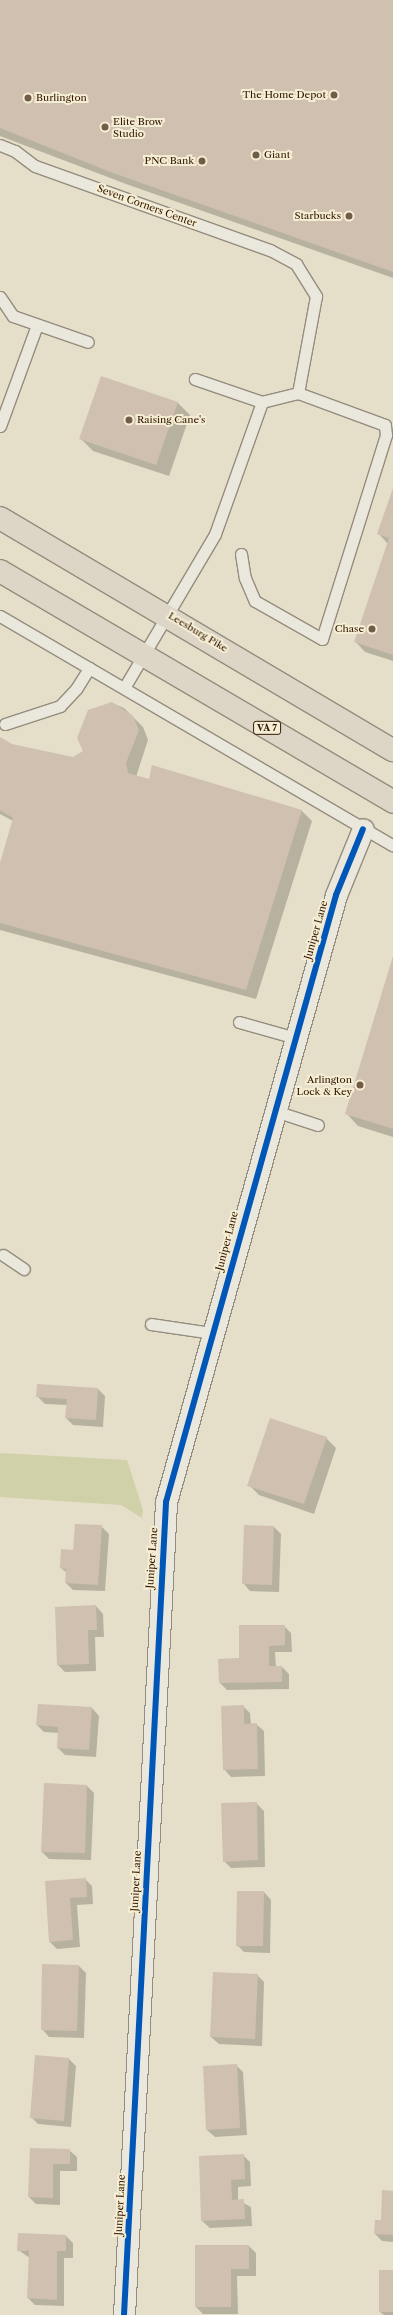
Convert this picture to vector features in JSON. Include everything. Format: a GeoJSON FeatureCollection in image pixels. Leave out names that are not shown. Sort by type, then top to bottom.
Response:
{"type":"FeatureCollection","features":[{"type":"Feature","properties":{"kind":"main road","name":"Leesburg Pike"},"geometry":{"type":"LineString","coordinates":[[0,518],[168,614],[393,750]]}},
{"type":"Feature","properties":{"kind":"main road","name":"VA 7"},"geometry":{"type":"LineString","coordinates":[[0,571],[393,802]]}},
{"type":"Feature","properties":{"kind":"street","name":"Juniper Lane"},"geometry":{"type":"LineString","coordinates":[[124,2315],[166,1502],[212,1333],[336,895],[363,829]]}},
{"type":"Feature","properties":{"kind":"lane","name":"Seven Corners Center"},"geometry":{"type":"LineString","coordinates":[[0,145],[15,151],[35,166],[270,250],[296,264],[316,296],[298,393]]}},
{"type":"Feature","properties":{"kind":"lane"},"geometry":{"type":"LineString","coordinates":[[0,297],[13,316],[88,342]]}},
{"type":"Feature","properties":{"kind":"lane"},"geometry":{"type":"LineString","coordinates":[[0,426],[38,325]]}},
{"type":"Feature","properties":{"kind":"lane"},"geometry":{"type":"LineString","coordinates":[[195,379],[262,402],[298,393],[385,425],[386,435],[322,639],[255,601],[245,578],[241,554]]}},
{"type":"Feature","properties":{"kind":"lane"},"geometry":{"type":"LineString","coordinates":[[124,688],[214,534],[262,402]]}},
{"type":"Feature","properties":{"kind":"lane"},"geometry":{"type":"LineString","coordinates":[[0,616],[393,846]]}},
{"type":"Feature","properties":{"kind":"lane"},"geometry":{"type":"LineString","coordinates":[[5,724],[60,706],[76,689],[89,668]]}},
{"type":"Feature","properties":{"kind":"lane"},"geometry":{"type":"LineString","coordinates":[[239,1022],[296,1038]]}},
{"type":"Feature","properties":{"kind":"lane"},"geometry":{"type":"LineString","coordinates":[[275,1111],[318,1125]]}},
{"type":"Feature","properties":{"kind":"lane"},"geometry":{"type":"LineString","coordinates":[[3,1255],[24,1269]]}},
{"type":"Feature","properties":{"kind":"lane"},"geometry":{"type":"LineString","coordinates":[[151,1324],[212,1333]]}},
{"type":"Feature","properties":{"kind":"green space"},"geometry":{"type":"Polygon","coordinates":[[[0,1453],[127,1460],[143,1510],[142,1518],[121,1505],[0,1497],[0,1453]]]}},
{"type":"Feature","properties":{"kind":"building"},"geometry":{"type":"Polygon","coordinates":[[[0,0],[393,0],[393,272],[113,173],[0,128],[0,0]]]}},
{"type":"Feature","properties":{"kind":"building","name":"Raising Cane's"},"geometry":{"type":"Polygon","coordinates":[[[101,376],[178,402],[156,465],[79,439],[101,376]]]}},
{"type":"Feature","properties":{"kind":"building"},"geometry":{"type":"Polygon","coordinates":[[[393,488],[393,655],[354,642],[389,538],[377,534],[393,488]]]}},
{"type":"Feature","properties":{"kind":"building"},"geometry":{"type":"Polygon","coordinates":[[[112,702],[133,716],[139,730],[126,763],[128,773],[149,779],[152,765],[302,810],[246,990],[0,923],[0,863],[13,818],[0,810],[0,737],[12,744],[73,757],[83,751],[77,738],[88,710],[112,702]]]}},
{"type":"Feature","properties":{"kind":"building"},"geometry":{"type":"Polygon","coordinates":[[[393,956],[393,1129],[345,1114],[393,956]]]}},
{"type":"Feature","properties":{"kind":"building"},"geometry":{"type":"Polygon","coordinates":[[[37,1384],[98,1388],[96,1420],[65,1418],[67,1399],[36,1397],[37,1384]]]}},
{"type":"Feature","properties":{"kind":"building"},"geometry":{"type":"Polygon","coordinates":[[[270,1418],[327,1437],[304,1504],[247,1486],[270,1418]]]}},
{"type":"Feature","properties":{"kind":"building"},"geometry":{"type":"Polygon","coordinates":[[[75,1524],[102,1525],[98,1585],[65,1583],[66,1569],[60,1568],[61,1549],[73,1550],[75,1524]]]}},
{"type":"Feature","properties":{"kind":"building"},"geometry":{"type":"Polygon","coordinates":[[[244,1525],[274,1526],[272,1585],[242,1584],[244,1525]]]}},
{"type":"Feature","properties":{"kind":"building"},"geometry":{"type":"Polygon","coordinates":[[[96,1605],[97,1630],[88,1630],[89,1664],[57,1665],[55,1607],[96,1605]]]}},
{"type":"Feature","properties":{"kind":"building"},"geometry":{"type":"Polygon","coordinates":[[[239,1625],[285,1625],[285,1645],[269,1646],[269,1666],[282,1666],[282,1682],[219,1683],[218,1659],[239,1658],[239,1625]]]}},
{"type":"Feature","properties":{"kind":"building"},"geometry":{"type":"Polygon","coordinates":[[[38,1704],[92,1707],[89,1750],[57,1748],[58,1727],[36,1725],[38,1704]]]}},
{"type":"Feature","properties":{"kind":"building"},"geometry":{"type":"Polygon","coordinates":[[[244,1705],[244,1724],[257,1723],[258,1769],[223,1770],[221,1706],[244,1705]]]}},
{"type":"Feature","properties":{"kind":"building"},"geometry":{"type":"Polygon","coordinates":[[[44,1783],[87,1785],[85,1853],[41,1852],[44,1783]]]}},
{"type":"Feature","properties":{"kind":"building"},"geometry":{"type":"Polygon","coordinates":[[[257,1802],[258,1860],[223,1862],[221,1803],[257,1802]]]}},
{"type":"Feature","properties":{"kind":"building"},"geometry":{"type":"Polygon","coordinates":[[[86,1878],[87,1897],[70,1898],[73,1940],[49,1942],[45,1881],[86,1878]]]}},
{"type":"Feature","properties":{"kind":"building"},"geometry":{"type":"Polygon","coordinates":[[[237,1891],[264,1891],[263,1946],[236,1946],[237,1891]]]}},
{"type":"Feature","properties":{"kind":"building"},"geometry":{"type":"Polygon","coordinates":[[[42,1964],[79,1965],[77,2031],[41,2030],[42,1964]]]}},
{"type":"Feature","properties":{"kind":"building"},"geometry":{"type":"Polygon","coordinates":[[[213,1972],[258,1974],[255,2039],[210,2037],[213,1972]]]}},
{"type":"Feature","properties":{"kind":"building"},"geometry":{"type":"Polygon","coordinates":[[[35,2055],[69,2058],[64,2121],[30,2118],[35,2055]]]}},
{"type":"Feature","properties":{"kind":"building"},"geometry":{"type":"Polygon","coordinates":[[[237,2064],[240,2128],[206,2130],[203,2066],[237,2064]]]}},
{"type":"Feature","properties":{"kind":"building"},"geometry":{"type":"Polygon","coordinates":[[[30,2148],[70,2149],[70,2164],[53,2164],[53,2198],[28,2197],[30,2148]]]}},
{"type":"Feature","properties":{"kind":"building"},"geometry":{"type":"Polygon","coordinates":[[[244,2154],[245,2179],[231,2180],[232,2200],[244,2199],[245,2219],[201,2221],[199,2156],[244,2154]]]}},
{"type":"Feature","properties":{"kind":"building"},"geometry":{"type":"Polygon","coordinates":[[[382,2190],[393,2191],[393,2235],[374,2234],[375,2220],[381,2220],[382,2190]]]}},
{"type":"Feature","properties":{"kind":"building"},"geometry":{"type":"Polygon","coordinates":[[[18,2233],[66,2235],[66,2251],[57,2251],[57,2300],[27,2298],[29,2251],[17,2251],[18,2233]]]}},
{"type":"Feature","properties":{"kind":"building"},"geometry":{"type":"Polygon","coordinates":[[[195,2245],[249,2245],[249,2269],[231,2269],[231,2307],[195,2307],[195,2245]]]}},
{"type":"Feature","properties":{"kind":"building"},"geometry":{"type":"Polygon","coordinates":[[[379,2270],[393,2270],[393,2312],[379,2312],[379,2270]]]}},
{"type":"Feature","properties":{"kind":"cycle path"},"geometry":{"type":"LineString","coordinates":[[124,2315],[166,1502],[336,895],[363,829]]}},
{"type":"Feature","properties":{"kind":"place","name":"The Home Depot"},"geometry":{"type":"Point","coordinates":[334,95]}},
{"type":"Feature","properties":{"kind":"place","name":"Burlington"},"geometry":{"type":"Point","coordinates":[28,98]}},
{"type":"Feature","properties":{"kind":"place","name":"Elite Brow Studio"},"geometry":{"type":"Point","coordinates":[105,127]}},
{"type":"Feature","properties":{"kind":"place","name":"Giant"},"geometry":{"type":"Point","coordinates":[256,155]}},
{"type":"Feature","properties":{"kind":"place","name":"PNC Bank"},"geometry":{"type":"Point","coordinates":[202,161]}},
{"type":"Feature","properties":{"kind":"place","name":"Starbucks"},"geometry":{"type":"Point","coordinates":[349,216]}},
{"type":"Feature","properties":{"kind":"place","name":"Raising Cane's"},"geometry":{"type":"Point","coordinates":[129,420]}},
{"type":"Feature","properties":{"kind":"place","name":"Chase"},"geometry":{"type":"Point","coordinates":[372,629]}},
{"type":"Feature","properties":{"kind":"place","name":"Arlington Lock & Key"},"geometry":{"type":"Point","coordinates":[360,1085]}}]}
